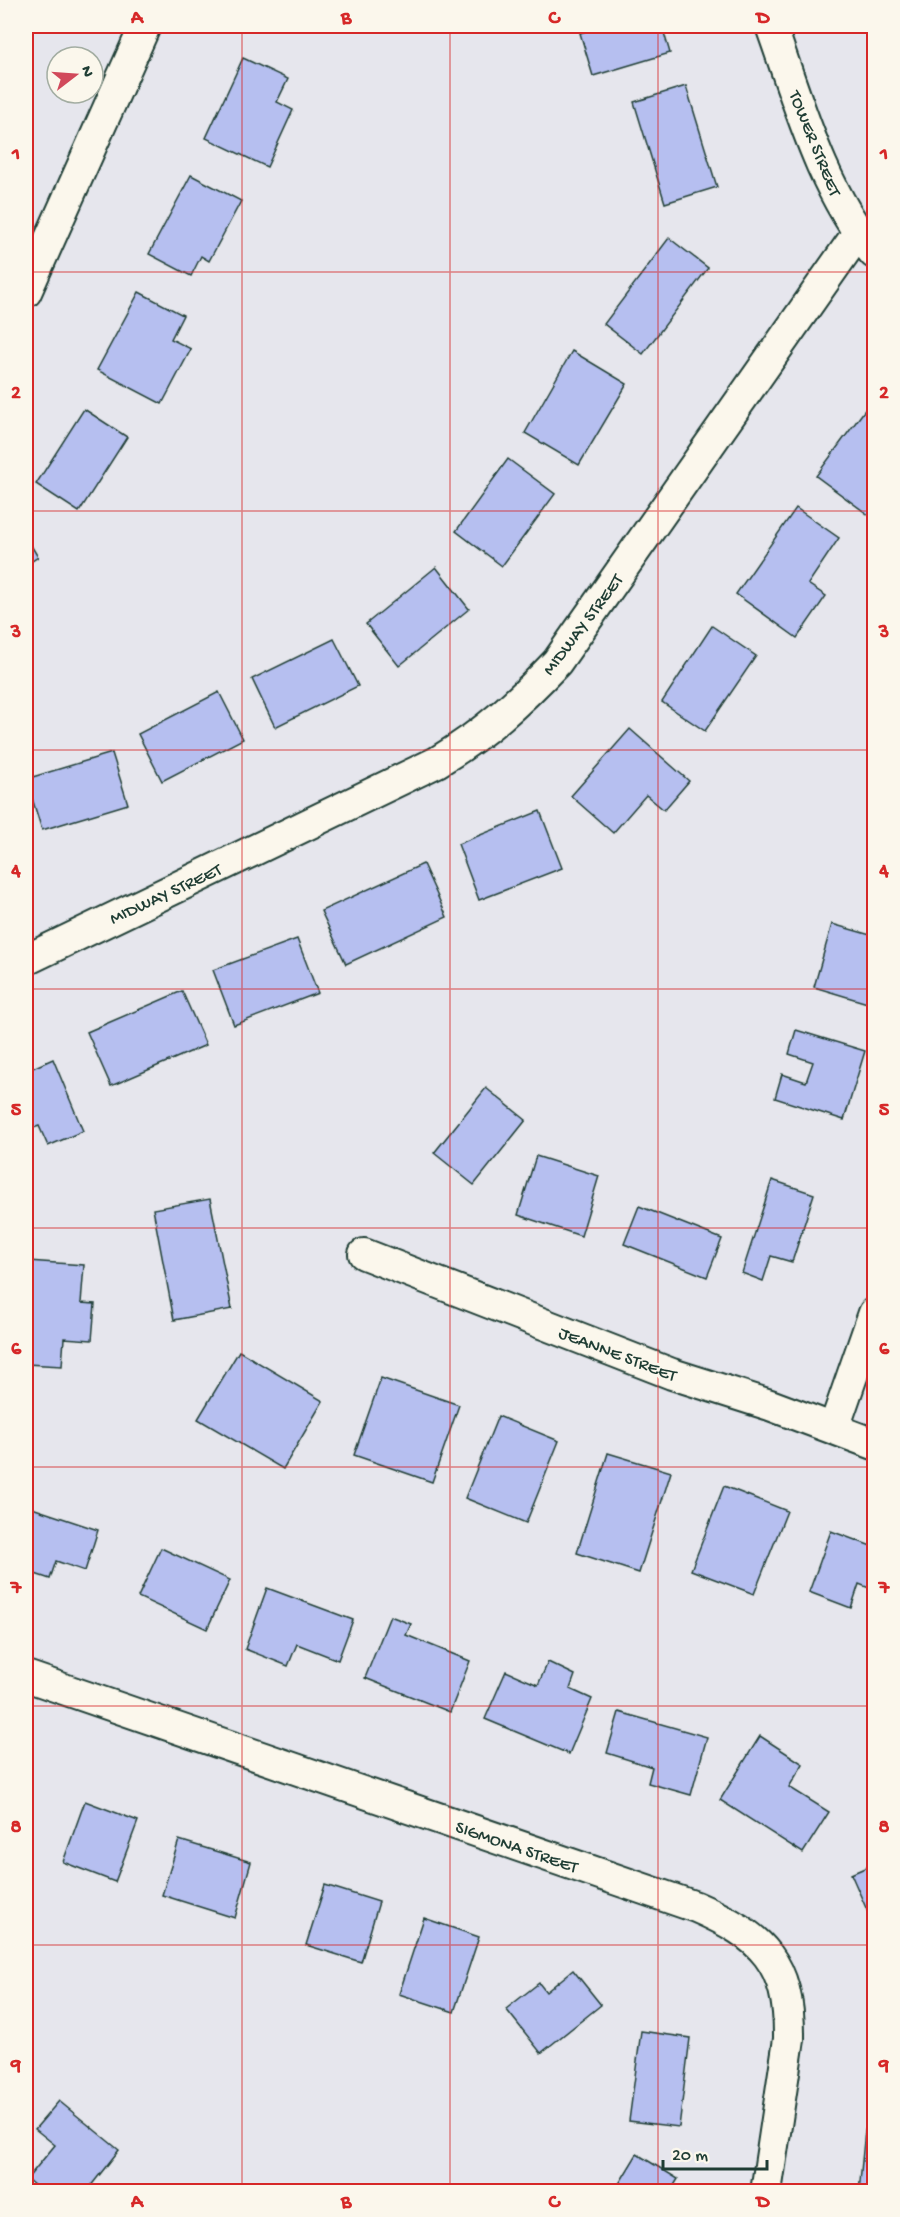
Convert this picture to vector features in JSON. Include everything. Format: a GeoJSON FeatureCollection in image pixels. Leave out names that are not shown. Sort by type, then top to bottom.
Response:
{"type":"FeatureCollection","features":[{"type":"Feature","properties":{"kind":"street"},"geometry":{"type":"LineString","coordinates":[[26,292],[145,26]]}},
{"type":"Feature","properties":{"kind":"street","name":"TOWER STREET"},"geometry":{"type":"LineString","coordinates":[[771,26],[817,157],[866,243]]}},
{"type":"Feature","properties":{"kind":"street","name":"MIDWAY STREET"},"geometry":{"type":"LineString","coordinates":[[26,960],[436,762],[464,745],[512,709],[557,662],[866,243]]}},
{"type":"Feature","properties":{"kind":"street","name":"JEANNE STREET"},"geometry":{"type":"LineString","coordinates":[[364,1254],[672,1374],[834,1428],[874,1444]]}},
{"type":"Feature","properties":{"kind":"street"},"geometry":{"type":"LineString","coordinates":[[834,1428],[874,1313]]}},
{"type":"Feature","properties":{"kind":"street","name":"SIGMONA STREET"},"geometry":{"type":"LineString","coordinates":[[26,1676],[696,1907],[733,1923],[754,1938],[770,1958],[785,1989],[789,2016],[789,2039],[766,2192]]}},
{"type":"Feature","properties":{"kind":"building"},"geometry":{"type":"Polygon","coordinates":[[[602,26],[662,26],[670,53],[593,76],[580,33],[602,26]]]}},
{"type":"Feature","properties":{"kind":"building"},"geometry":{"type":"Polygon","coordinates":[[[243,58],[288,79],[277,102],[293,110],[267,167],[206,138],[243,58]]]}},
{"type":"Feature","properties":{"kind":"building"},"geometry":{"type":"Polygon","coordinates":[[[686,86],[717,187],[665,203],[634,102],[686,86]]]}},
{"type":"Feature","properties":{"kind":"building"},"geometry":{"type":"Polygon","coordinates":[[[191,175],[241,201],[209,261],[201,256],[191,276],[149,254],[191,175]]]}},
{"type":"Feature","properties":{"kind":"building"},"geometry":{"type":"Polygon","coordinates":[[[669,238],[708,268],[643,354],[604,324],[669,238]]]}},
{"type":"Feature","properties":{"kind":"building"},"geometry":{"type":"Polygon","coordinates":[[[139,292],[183,315],[171,339],[191,349],[162,404],[97,370],[139,292]]]}},
{"type":"Feature","properties":{"kind":"building"},"geometry":{"type":"Polygon","coordinates":[[[572,351],[627,384],[579,465],[525,433],[572,351]]]}},
{"type":"Feature","properties":{"kind":"building"},"geometry":{"type":"Polygon","coordinates":[[[870,403],[874,407],[874,519],[816,476],[870,403]]]}},
{"type":"Feature","properties":{"kind":"building"},"geometry":{"type":"Polygon","coordinates":[[[84,409],[127,437],[79,512],[36,484],[84,409]]]}},
{"type":"Feature","properties":{"kind":"building"},"geometry":{"type":"Polygon","coordinates":[[[508,459],[555,494],[502,566],[456,531],[508,459]]]}},
{"type":"Feature","properties":{"kind":"building"},"geometry":{"type":"Polygon","coordinates":[[[796,508],[839,538],[808,584],[826,596],[797,638],[736,594],[796,508]]]}},
{"type":"Feature","properties":{"kind":"building"},"geometry":{"type":"Polygon","coordinates":[[[26,537],[38,557],[26,565],[26,537]]]}},
{"type":"Feature","properties":{"kind":"building"},"geometry":{"type":"Polygon","coordinates":[[[436,567],[469,609],[399,666],[366,624],[436,567]]]}},
{"type":"Feature","properties":{"kind":"building"},"geometry":{"type":"Polygon","coordinates":[[[712,626],[756,656],[705,731],[662,702],[712,626]]]}},
{"type":"Feature","properties":{"kind":"building"},"geometry":{"type":"Polygon","coordinates":[[[334,639],[358,686],[275,727],[252,679],[334,639]]]}},
{"type":"Feature","properties":{"kind":"building"},"geometry":{"type":"Polygon","coordinates":[[[219,692],[243,739],[162,781],[138,734],[219,692]]]}},
{"type":"Feature","properties":{"kind":"building"},"geometry":{"type":"Polygon","coordinates":[[[630,729],[689,781],[664,810],[646,795],[613,833],[571,796],[630,729]]]}},
{"type":"Feature","properties":{"kind":"building"},"geometry":{"type":"Polygon","coordinates":[[[112,753],[128,804],[42,830],[26,779],[112,753]]]}},
{"type":"Feature","properties":{"kind":"building"},"geometry":{"type":"Polygon","coordinates":[[[540,811],[562,868],[479,900],[458,844],[540,811]]]}},
{"type":"Feature","properties":{"kind":"building"},"geometry":{"type":"Polygon","coordinates":[[[423,864],[447,917],[346,964],[321,911],[423,864]]]}},
{"type":"Feature","properties":{"kind":"building"},"geometry":{"type":"Polygon","coordinates":[[[832,924],[874,936],[874,1005],[814,987],[832,924]]]}},
{"type":"Feature","properties":{"kind":"building"},"geometry":{"type":"Polygon","coordinates":[[[297,939],[318,993],[234,1025],[213,970],[297,939]]]}},
{"type":"Feature","properties":{"kind":"building"},"geometry":{"type":"Polygon","coordinates":[[[182,991],[206,1045],[111,1086],[87,1032],[182,991]]]}},
{"type":"Feature","properties":{"kind":"building"},"geometry":{"type":"Polygon","coordinates":[[[796,1030],[865,1051],[844,1120],[775,1098],[782,1074],[806,1082],[813,1062],[789,1054],[796,1030]]]}},
{"type":"Feature","properties":{"kind":"building"},"geometry":{"type":"Polygon","coordinates":[[[53,1059],[83,1131],[48,1146],[39,1126],[26,1131],[26,1071],[53,1059]]]}},
{"type":"Feature","properties":{"kind":"building"},"geometry":{"type":"Polygon","coordinates":[[[486,1088],[526,1120],[474,1185],[434,1153],[486,1088]]]}},
{"type":"Feature","properties":{"kind":"building"},"geometry":{"type":"Polygon","coordinates":[[[536,1156],[599,1176],[581,1236],[518,1215],[536,1156]]]}},
{"type":"Feature","properties":{"kind":"building"},"geometry":{"type":"Polygon","coordinates":[[[772,1180],[814,1194],[792,1262],[771,1256],[763,1281],[742,1273],[772,1180]]]}},
{"type":"Feature","properties":{"kind":"building"},"geometry":{"type":"Polygon","coordinates":[[[210,1199],[232,1309],[174,1320],[153,1209],[210,1199]]]}},
{"type":"Feature","properties":{"kind":"building"},"geometry":{"type":"Polygon","coordinates":[[[639,1206],[722,1239],[707,1277],[624,1244],[639,1206]]]}},
{"type":"Feature","properties":{"kind":"building"},"geometry":{"type":"Polygon","coordinates":[[[28,1261],[84,1265],[81,1303],[95,1304],[92,1340],[64,1338],[62,1366],[26,1364],[28,1261]]]}},
{"type":"Feature","properties":{"kind":"building"},"geometry":{"type":"Polygon","coordinates":[[[239,1351],[323,1401],[283,1469],[198,1419],[239,1351]]]}},
{"type":"Feature","properties":{"kind":"building"},"geometry":{"type":"Polygon","coordinates":[[[381,1378],[459,1405],[432,1482],[354,1455],[381,1378]]]}},
{"type":"Feature","properties":{"kind":"building"},"geometry":{"type":"Polygon","coordinates":[[[498,1416],[559,1441],[526,1523],[465,1498],[498,1416]]]}},
{"type":"Feature","properties":{"kind":"building"},"geometry":{"type":"Polygon","coordinates":[[[608,1453],[671,1472],[639,1573],[577,1553],[608,1453]]]}},
{"type":"Feature","properties":{"kind":"building"},"geometry":{"type":"Polygon","coordinates":[[[724,1486],[787,1511],[754,1594],[691,1570],[724,1486]]]}},
{"type":"Feature","properties":{"kind":"building"},"geometry":{"type":"Polygon","coordinates":[[[26,1506],[98,1530],[85,1571],[56,1561],[50,1579],[26,1571],[26,1506]]]}},
{"type":"Feature","properties":{"kind":"building"},"geometry":{"type":"Polygon","coordinates":[[[831,1531],[874,1547],[874,1590],[859,1584],[851,1608],[809,1592],[831,1531]]]}},
{"type":"Feature","properties":{"kind":"building"},"geometry":{"type":"Polygon","coordinates":[[[161,1548],[230,1580],[207,1629],[138,1597],[161,1548]]]}},
{"type":"Feature","properties":{"kind":"building"},"geometry":{"type":"Polygon","coordinates":[[[267,1588],[353,1620],[338,1660],[297,1644],[288,1666],[245,1649],[267,1588]]]}},
{"type":"Feature","properties":{"kind":"building"},"geometry":{"type":"Polygon","coordinates":[[[390,1616],[411,1624],[406,1635],[470,1661],[450,1712],[365,1678],[390,1616]]]}},
{"type":"Feature","properties":{"kind":"building"},"geometry":{"type":"Polygon","coordinates":[[[548,1662],[575,1675],[570,1689],[592,1699],[569,1754],[485,1719],[506,1671],[538,1685],[548,1662]]]}},
{"type":"Feature","properties":{"kind":"building"},"geometry":{"type":"Polygon","coordinates":[[[619,1712],[707,1737],[691,1795],[648,1783],[652,1767],[607,1753],[619,1712]]]}},
{"type":"Feature","properties":{"kind":"building"},"geometry":{"type":"Polygon","coordinates":[[[760,1736],[803,1764],[789,1787],[829,1812],[803,1853],[720,1800],[760,1736]]]}},
{"type":"Feature","properties":{"kind":"building"},"geometry":{"type":"Polygon","coordinates":[[[85,1801],[138,1821],[115,1882],[63,1862],[85,1801]]]}},
{"type":"Feature","properties":{"kind":"building"},"geometry":{"type":"Polygon","coordinates":[[[179,1840],[251,1862],[235,1918],[162,1895],[179,1840]]]}},
{"type":"Feature","properties":{"kind":"building"},"geometry":{"type":"Polygon","coordinates":[[[874,1864],[874,1926],[851,1874],[874,1864]]]}},
{"type":"Feature","properties":{"kind":"building"},"geometry":{"type":"Polygon","coordinates":[[[325,1885],[379,1902],[361,1962],[306,1945],[325,1885]]]}},
{"type":"Feature","properties":{"kind":"building"},"geometry":{"type":"Polygon","coordinates":[[[424,1918],[479,1937],[454,2012],[399,1994],[424,1918]]]}},
{"type":"Feature","properties":{"kind":"building"},"geometry":{"type":"Polygon","coordinates":[[[573,1970],[601,2005],[541,2053],[506,2009],[539,1983],[546,1992],[573,1970]]]}},
{"type":"Feature","properties":{"kind":"building"},"geometry":{"type":"Polygon","coordinates":[[[641,2031],[690,2038],[679,2127],[629,2121],[641,2031]]]}},
{"type":"Feature","properties":{"kind":"building"},"geometry":{"type":"Polygon","coordinates":[[[59,2101],[119,2150],[86,2192],[42,2192],[27,2179],[55,2145],[35,2129],[59,2101]]]}},
{"type":"Feature","properties":{"kind":"building"},"geometry":{"type":"Polygon","coordinates":[[[865,2130],[874,2131],[874,2192],[859,2192],[865,2130]]]}},
{"type":"Feature","properties":{"kind":"building"},"geometry":{"type":"Polygon","coordinates":[[[637,2154],[678,2179],[670,2192],[614,2192],[637,2154]]]}}]}
